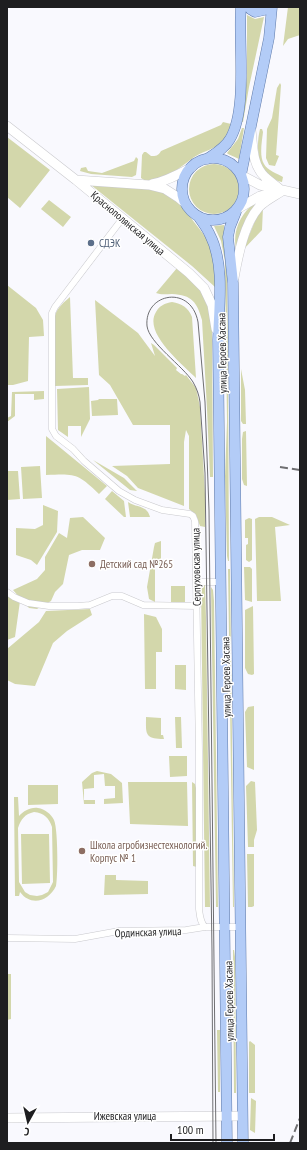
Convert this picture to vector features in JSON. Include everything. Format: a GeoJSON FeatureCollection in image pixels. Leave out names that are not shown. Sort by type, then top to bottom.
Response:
{"type":"FeatureCollection","features":[{"type":"Feature","properties":{"kind":"main road"},"geometry":{"type":"LineString","coordinates":[[148,185],[173,178],[220,151],[229,140],[236,123],[240,100],[240,7]]}},
{"type":"Feature","properties":{"kind":"main road"},"geometry":{"type":"LineString","coordinates":[[250,7],[250,9],[255,12],[264,10],[265,7]]}},
{"type":"Feature","properties":{"kind":"main road"},"geometry":{"type":"LineString","coordinates":[[241,175],[269,38],[272,7]]}},
{"type":"Feature","properties":{"kind":"main road","name":"Краснополянская улица"},"geometry":{"type":"LineString","coordinates":[[7,126],[76,180],[189,273],[204,288],[212,305],[218,340]]}},
{"type":"Feature","properties":{"kind":"main road"},"geometry":{"type":"LineString","coordinates":[[251,126],[256,164],[264,177],[282,190]]}},
{"type":"Feature","properties":{"kind":"main road"},"geometry":{"type":"LineString","coordinates":[[207,159],[218,159],[229,162],[241,175],[244,192],[242,203],[237,210]]}},
{"type":"Feature","properties":{"kind":"main road"},"geometry":{"type":"LineString","coordinates":[[192,167],[185,176],[182,193],[189,209],[198,216],[208,220],[214,221],[225,218],[260,196],[282,190]]}},
{"type":"Feature","properties":{"kind":"main road"},"geometry":{"type":"LineString","coordinates":[[241,175],[260,185],[300,194]]}},
{"type":"Feature","properties":{"kind":"main road"},"geometry":{"type":"LineString","coordinates":[[76,180],[148,185],[165,189],[186,204]]}},
{"type":"Feature","properties":{"kind":"main road"},"geometry":{"type":"LineString","coordinates":[[233,283],[239,255],[254,215],[259,207],[282,190]]}},
{"type":"Feature","properties":{"kind":"main road","name":"улица Героев Хасана"},"geometry":{"type":"LineString","coordinates":[[237,210],[230,227],[228,237],[233,283],[243,1143]]}},
{"type":"Feature","properties":{"kind":"main road","name":"улица Героев Хасана"},"geometry":{"type":"LineString","coordinates":[[198,216],[210,235],[218,257],[220,283],[218,340],[227,1143]]}},
{"type":"Feature","properties":{"kind":"main road","name":"Ижевская улица"},"geometry":{"type":"LineString","coordinates":[[7,1118],[242,1116]]}},
{"type":"Feature","properties":{"kind":"street","name":"Серпуховская улица"},"geometry":{"type":"LineString","coordinates":[[122,219],[52,313],[52,429],[56,436],[69,445],[84,461],[119,491],[135,500],[162,510],[186,512],[193,516],[196,529],[197,582],[199,909],[200,919],[202,924],[206,927]]}},
{"type":"Feature","properties":{"kind":"street"},"geometry":{"type":"LineString","coordinates":[[197,582],[220,582]]}},
{"type":"Feature","properties":{"kind":"street"},"geometry":{"type":"LineString","coordinates":[[7,592],[28,603],[49,606],[90,605],[112,596],[122,596],[143,605],[197,606]]}},
{"type":"Feature","properties":{"kind":"street","name":"Ординская улица"},"geometry":{"type":"LineString","coordinates":[[7,938],[75,939],[120,931],[240,927]]}},
{"type":"Feature","properties":{"kind":"green space"},"geometry":{"type":"Polygon","coordinates":[[[288,7],[300,7],[300,35],[288,39],[283,46],[288,7]]]}},
{"type":"Feature","properties":{"kind":"green space"},"geometry":{"type":"Polygon","coordinates":[[[247,15],[255,19],[264,17],[242,122],[247,76],[247,15]]]}},
{"type":"Feature","properties":{"kind":"green space"},"geometry":{"type":"Polygon","coordinates":[[[280,83],[276,155],[279,156],[275,166],[269,165],[266,158],[267,129],[272,118],[277,88],[280,83]]]}},
{"type":"Feature","properties":{"kind":"green space"},"geometry":{"type":"Polygon","coordinates":[[[223,122],[231,124],[225,137],[217,145],[196,156],[177,170],[162,178],[155,181],[147,181],[141,178],[142,155],[144,152],[151,156],[157,155],[161,151],[221,125],[223,122]]]}},
{"type":"Feature","properties":{"kind":"green space"},"geometry":{"type":"Polygon","coordinates":[[[242,128],[244,128],[239,159],[227,153],[238,139],[242,128]]]}},
{"type":"Feature","properties":{"kind":"green space"},"geometry":{"type":"Polygon","coordinates":[[[260,129],[262,129],[263,132],[261,148],[262,161],[273,172],[283,177],[282,182],[268,175],[260,162],[258,145],[260,129]]]}},
{"type":"Feature","properties":{"kind":"green space"},"geometry":{"type":"Polygon","coordinates":[[[7,137],[50,170],[20,208],[7,197],[7,137]]]}},
{"type":"Feature","properties":{"kind":"green space"},"geometry":{"type":"Polygon","coordinates":[[[136,157],[138,159],[136,175],[132,177],[91,174],[80,171],[81,168],[86,167],[88,171],[102,173],[134,161],[136,157]]]}},
{"type":"Feature","properties":{"kind":"green space"},"geometry":{"type":"Polygon","coordinates":[[[209,164],[219,164],[232,171],[239,184],[239,194],[232,207],[219,214],[209,214],[200,210],[193,203],[189,194],[189,184],[193,175],[200,168],[209,164]]]}},
{"type":"Feature","properties":{"kind":"green space"},"geometry":{"type":"Polygon","coordinates":[[[91,185],[164,190],[177,200],[208,240],[215,264],[215,287],[192,266],[91,185]]]}},
{"type":"Feature","properties":{"kind":"green space"},"geometry":{"type":"Polygon","coordinates":[[[49,200],[71,217],[63,227],[41,209],[49,200]]]}},
{"type":"Feature","properties":{"kind":"green space"},"geometry":{"type":"Polygon","coordinates":[[[258,200],[236,249],[235,242],[237,228],[247,210],[258,200]]]}},
{"type":"Feature","properties":{"kind":"green space"},"geometry":{"type":"Polygon","coordinates":[[[263,207],[262,230],[243,250],[257,216],[263,207]]]}},
{"type":"Feature","properties":{"kind":"green space"},"geometry":{"type":"Polygon","coordinates":[[[224,225],[227,276],[229,561],[227,556],[225,476],[227,422],[225,261],[221,241],[214,226],[224,225]]]}},
{"type":"Feature","properties":{"kind":"green space"},"geometry":{"type":"Polygon","coordinates":[[[177,268],[190,279],[207,298],[212,328],[213,477],[210,477],[202,320],[196,304],[189,298],[179,295],[156,293],[177,268]]]}},
{"type":"Feature","properties":{"kind":"green space"},"geometry":{"type":"Polygon","coordinates":[[[7,285],[36,308],[43,320],[44,336],[29,337],[28,381],[13,385],[7,385],[7,285]]]}},
{"type":"Feature","properties":{"kind":"green space"},"geometry":{"type":"Polygon","coordinates":[[[70,297],[73,378],[88,378],[88,385],[55,386],[53,332],[55,316],[57,310],[70,297]]]}},
{"type":"Feature","properties":{"kind":"green space"},"geometry":{"type":"Polygon","coordinates":[[[95,300],[138,333],[155,356],[151,343],[154,345],[177,368],[176,370],[185,376],[186,375],[196,388],[200,407],[205,494],[205,527],[200,526],[196,515],[189,509],[189,436],[186,430],[184,442],[184,506],[138,488],[127,476],[112,466],[170,464],[170,425],[133,425],[110,385],[99,375],[95,300]]]}},
{"type":"Feature","properties":{"kind":"green space"},"geometry":{"type":"Polygon","coordinates":[[[172,302],[184,306],[192,317],[196,378],[166,348],[155,329],[153,320],[157,310],[162,305],[172,302]]]}},
{"type":"Feature","properties":{"kind":"green space"},"geometry":{"type":"Polygon","coordinates":[[[241,369],[245,390],[246,424],[243,424],[241,421],[241,369]]]}},
{"type":"Feature","properties":{"kind":"green space"},"geometry":{"type":"Polygon","coordinates":[[[89,387],[90,419],[81,437],[81,426],[68,426],[68,437],[58,430],[57,389],[89,387]]]}},
{"type":"Feature","properties":{"kind":"green space"},"geometry":{"type":"Polygon","coordinates":[[[44,391],[44,399],[34,400],[34,394],[15,394],[15,416],[7,422],[7,418],[11,416],[12,392],[44,391]]]}},
{"type":"Feature","properties":{"kind":"green space"},"geometry":{"type":"Polygon","coordinates":[[[99,399],[117,399],[118,415],[92,416],[91,401],[99,399]]]}},
{"type":"Feature","properties":{"kind":"green space"},"geometry":{"type":"Polygon","coordinates":[[[246,431],[247,486],[244,485],[242,479],[242,439],[243,432],[246,431]]]}},
{"type":"Feature","properties":{"kind":"green space"},"geometry":{"type":"Polygon","coordinates":[[[46,436],[107,486],[99,494],[86,482],[76,476],[46,475],[46,436]]]}},
{"type":"Feature","properties":{"kind":"green space"},"geometry":{"type":"Polygon","coordinates":[[[93,460],[124,478],[137,491],[130,490],[93,460]]]}},
{"type":"Feature","properties":{"kind":"green space"},"geometry":{"type":"Polygon","coordinates":[[[40,466],[42,498],[23,499],[21,467],[40,466]]]}},
{"type":"Feature","properties":{"kind":"green space"},"geometry":{"type":"Polygon","coordinates":[[[7,471],[18,471],[20,499],[7,500],[7,471]]]}},
{"type":"Feature","properties":{"kind":"green space"},"geometry":{"type":"Polygon","coordinates":[[[112,491],[124,501],[126,517],[124,517],[105,499],[112,491]]]}},
{"type":"Feature","properties":{"kind":"green space"},"geometry":{"type":"Polygon","coordinates":[[[128,502],[147,510],[150,517],[130,517],[128,502]]]}},
{"type":"Feature","properties":{"kind":"green space"},"geometry":{"type":"Polygon","coordinates":[[[43,505],[58,511],[57,532],[37,565],[31,560],[16,555],[16,528],[35,529],[43,525],[43,505]]]}},
{"type":"Feature","properties":{"kind":"green space"},"geometry":{"type":"Polygon","coordinates":[[[83,517],[105,538],[100,550],[82,550],[69,555],[63,584],[55,592],[51,601],[37,609],[29,608],[13,590],[37,579],[45,570],[45,557],[59,533],[67,538],[70,518],[83,517]]]}},
{"type":"Feature","properties":{"kind":"green space"},"geometry":{"type":"Polygon","coordinates":[[[259,517],[272,517],[290,525],[275,527],[281,601],[257,601],[255,519],[259,517]]]}},
{"type":"Feature","properties":{"kind":"green space"},"geometry":{"type":"Polygon","coordinates":[[[249,518],[252,519],[252,560],[249,562],[246,560],[246,545],[248,544],[248,538],[245,538],[245,520],[249,518]]]}},
{"type":"Feature","properties":{"kind":"green space"},"geometry":{"type":"Polygon","coordinates":[[[161,541],[161,565],[155,565],[155,602],[149,599],[147,587],[155,543],[161,541]]]}},
{"type":"Feature","properties":{"kind":"green space"},"geometry":{"type":"Polygon","coordinates":[[[244,567],[250,567],[252,569],[252,602],[245,600],[244,567]]]}},
{"type":"Feature","properties":{"kind":"green space"},"geometry":{"type":"Polygon","coordinates":[[[228,569],[230,569],[234,907],[233,907],[228,569]]]}},
{"type":"Feature","properties":{"kind":"green space"},"geometry":{"type":"Polygon","coordinates":[[[204,584],[206,618],[210,907],[205,907],[201,588],[204,584]]]}},
{"type":"Feature","properties":{"kind":"green space"},"geometry":{"type":"Polygon","coordinates":[[[171,586],[185,586],[185,602],[171,602],[171,586]]]}},
{"type":"Feature","properties":{"kind":"green space"},"geometry":{"type":"Polygon","coordinates":[[[211,587],[213,590],[214,601],[218,907],[216,907],[211,587]]]}},
{"type":"Feature","properties":{"kind":"green space"},"geometry":{"type":"Polygon","coordinates":[[[7,595],[20,601],[15,637],[7,640],[7,595]]]}},
{"type":"Feature","properties":{"kind":"green space"},"geometry":{"type":"Polygon","coordinates":[[[253,606],[254,674],[252,675],[248,674],[245,668],[245,610],[253,606]]]}},
{"type":"Feature","properties":{"kind":"green space"},"geometry":{"type":"Polygon","coordinates":[[[90,609],[92,615],[67,631],[53,643],[35,686],[15,684],[7,680],[7,649],[39,622],[46,611],[90,609]]]}},
{"type":"Feature","properties":{"kind":"green space"},"geometry":{"type":"Polygon","coordinates":[[[144,614],[156,617],[162,629],[162,652],[156,652],[156,689],[145,689],[144,614]]]}},
{"type":"Feature","properties":{"kind":"green space"},"geometry":{"type":"Polygon","coordinates":[[[175,665],[186,665],[186,690],[175,689],[175,665]]]}},
{"type":"Feature","properties":{"kind":"green space"},"geometry":{"type":"Polygon","coordinates":[[[254,706],[254,770],[247,767],[245,712],[248,707],[254,706]]]}},
{"type":"Feature","properties":{"kind":"green space"},"geometry":{"type":"Polygon","coordinates":[[[146,717],[161,718],[161,735],[163,735],[164,739],[153,738],[148,734],[146,731],[146,717]]]}},
{"type":"Feature","properties":{"kind":"green space"},"geometry":{"type":"Polygon","coordinates":[[[175,717],[181,717],[182,748],[176,748],[175,717]]]}},
{"type":"Feature","properties":{"kind":"green space"},"geometry":{"type":"Polygon","coordinates":[[[169,756],[187,756],[187,776],[170,777],[169,756]]]}},
{"type":"Feature","properties":{"kind":"green space"},"geometry":{"type":"Polygon","coordinates":[[[97,771],[111,774],[122,783],[123,803],[104,804],[104,799],[115,798],[115,786],[105,786],[104,774],[94,775],[94,788],[84,789],[84,800],[95,800],[95,804],[84,804],[82,782],[92,773],[97,771]]]}},
{"type":"Feature","properties":{"kind":"green space"},"geometry":{"type":"Polygon","coordinates":[[[251,781],[255,782],[257,830],[254,840],[254,847],[248,847],[246,786],[251,781]]]}},
{"type":"Feature","properties":{"kind":"green space"},"geometry":{"type":"Polygon","coordinates":[[[128,782],[187,782],[188,826],[130,824],[128,782]]]}},
{"type":"Feature","properties":{"kind":"green space"},"geometry":{"type":"Polygon","coordinates":[[[192,782],[195,784],[196,788],[197,867],[193,866],[192,782]]]}},
{"type":"Feature","properties":{"kind":"green space"},"geometry":{"type":"Polygon","coordinates":[[[28,785],[58,785],[58,804],[28,805],[28,785]]]}},
{"type":"Feature","properties":{"kind":"green space"},"geometry":{"type":"Polygon","coordinates":[[[14,797],[18,797],[19,816],[27,810],[38,808],[48,812],[54,820],[57,842],[57,872],[56,886],[49,895],[44,898],[34,901],[29,900],[20,892],[19,896],[15,896],[14,797]],[[34,812],[26,816],[20,822],[18,828],[19,882],[25,892],[30,895],[37,896],[48,892],[53,882],[52,827],[46,816],[34,812]]]}},
{"type":"Feature","properties":{"kind":"green space"},"geometry":{"type":"Polygon","coordinates":[[[21,834],[49,834],[50,883],[22,884],[21,834]]]}},
{"type":"Feature","properties":{"kind":"green space"},"geometry":{"type":"Polygon","coordinates":[[[247,854],[254,854],[254,906],[252,907],[248,907],[247,854]]]}},
{"type":"Feature","properties":{"kind":"green space"},"geometry":{"type":"Polygon","coordinates":[[[105,875],[116,875],[116,880],[148,881],[148,894],[104,895],[105,875]]]}},
{"type":"Feature","properties":{"kind":"green space"},"geometry":{"type":"Polygon","coordinates":[[[233,950],[235,957],[236,1093],[234,1093],[233,950]]]}},
{"type":"Feature","properties":{"kind":"green space"},"geometry":{"type":"Polygon","coordinates":[[[7,974],[11,974],[11,1019],[7,1020],[7,974]]]}},
{"type":"Feature","properties":{"kind":"green space"},"geometry":{"type":"Polygon","coordinates":[[[217,1030],[220,1030],[220,1092],[218,1092],[217,1030]]]}},
{"type":"Feature","properties":{"kind":"green space"},"geometry":{"type":"Polygon","coordinates":[[[250,1041],[255,1045],[255,1093],[249,1093],[250,1041]]]}},
{"type":"Feature","properties":{"kind":"green space"},"geometry":{"type":"Polygon","coordinates":[[[251,1098],[256,1101],[255,1133],[250,1130],[251,1098]]]}},
{"type":"Feature","properties":{"kind":"tram line"},"geometry":{"type":"LineString","coordinates":[[213,1143],[212,951],[205,473],[200,402],[197,390],[188,376],[154,340],[149,333],[147,326],[148,315],[153,306],[160,300],[169,297],[178,298],[187,302],[194,310],[198,322],[205,402],[209,510],[216,1143]]}},
{"type":"Feature","properties":{"kind":"railway"},"geometry":{"type":"LineString","coordinates":[[280,467],[300,470]]}},
{"type":"Feature","properties":{"kind":"railway"},"geometry":{"type":"LineString","coordinates":[[290,1143],[300,1118]]}},
{"type":"Feature","properties":{"kind":"place","name":"СДЭК"},"geometry":{"type":"Point","coordinates":[91,243]}},
{"type":"Feature","properties":{"kind":"place","name":"Детский сад №265"},"geometry":{"type":"Point","coordinates":[92,564]}},
{"type":"Feature","properties":{"kind":"place","name":"Школа агробизнестехнологий. Корпус № 1"},"geometry":{"type":"Point","coordinates":[82,851]}}]}
